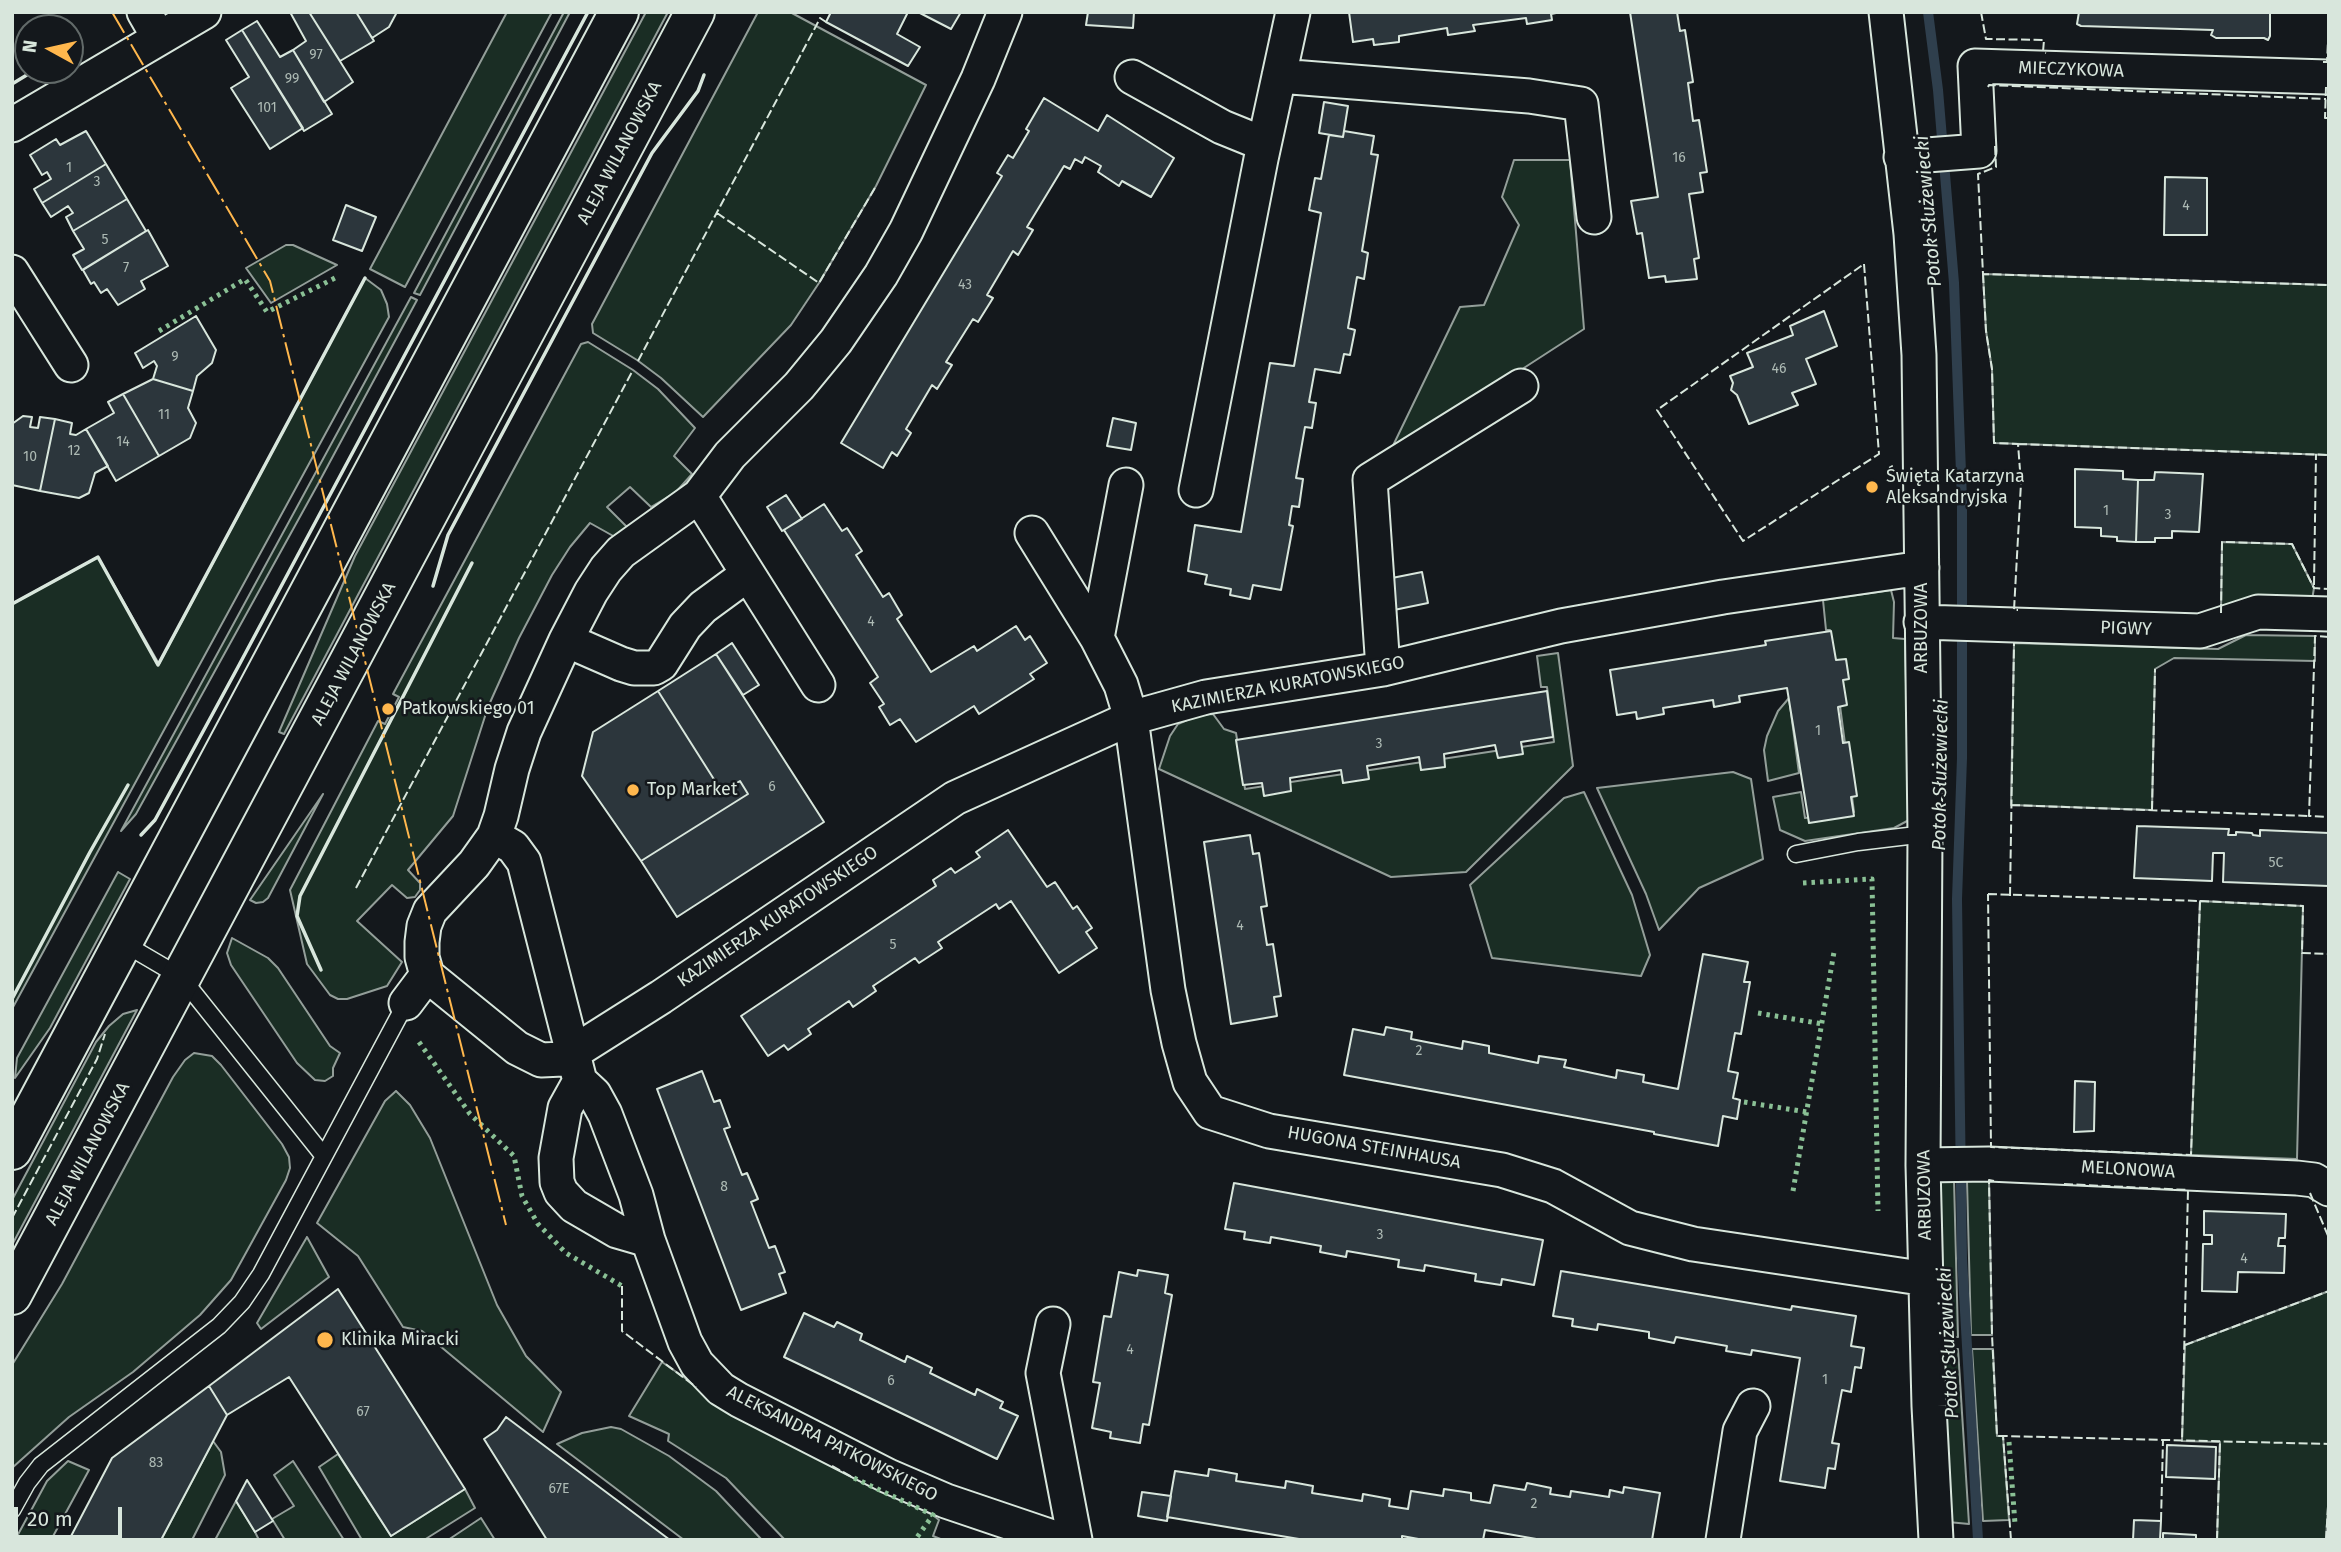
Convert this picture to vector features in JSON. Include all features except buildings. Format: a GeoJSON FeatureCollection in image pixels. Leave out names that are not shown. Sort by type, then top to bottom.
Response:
{"type":"FeatureCollection","features":[{"type":"Feature","properties":{"kind":"main road"},"geometry":{"type":"LineString","coordinates":[[12,1150],[619,12]]}},
{"type":"Feature","properties":{"kind":"main road","name":"ALEJA WILANOWSKA"},"geometry":{"type":"LineString","coordinates":[[12,1295],[695,12]]}},
{"type":"Feature","properties":{"kind":"street"},"geometry":{"type":"LineString","coordinates":[[12,125],[151,25],[204,12]]}},
{"type":"Feature","properties":{"kind":"street"},"geometry":{"type":"LineString","coordinates":[[576,1067],[529,1055],[517,1048],[427,975],[422,957],[422,942],[430,911],[474,864],[494,836],[524,732],[566,639],[606,569],[621,551],[699,496],[730,455],[819,363],[881,275],[906,231],[1005,12]]}},
{"type":"Feature","properties":{"kind":"street"},"geometry":{"type":"LineString","coordinates":[[1196,490],[1264,144],[1293,12]]}},
{"type":"Feature","properties":{"kind":"street","name":"ARBUZOWA"},"geometry":{"type":"LineString","coordinates":[[1886,12],[1912,156],[1922,568],[1929,622],[1925,834],[1929,1165],[1927,1279],[1929,1406],[1936,1540]]}},
{"type":"Feature","properties":{"kind":"street","name":"MIECZYKOWA"},"geometry":{"type":"LineString","coordinates":[[1912,156],[1979,151],[1975,66],[2328,77]]}},
{"type":"Feature","properties":{"kind":"street"},"geometry":{"type":"LineString","coordinates":[[1279,76],[1529,96],[1581,104],[1594,218]]}},
{"type":"Feature","properties":{"kind":"street"},"geometry":{"type":"LineString","coordinates":[[1132,77],[1222,127],[1264,144]]}},
{"type":"Feature","properties":{"kind":"street"},"geometry":{"type":"LineString","coordinates":[[12,272],[71,365]]}},
{"type":"Feature","properties":{"kind":"street"},"geometry":{"type":"LineString","coordinates":[[1383,669],[1370,480],[1521,386]]}},
{"type":"Feature","properties":{"kind":"street"},"geometry":{"type":"LineString","coordinates":[[1097,638],[1126,485]]}},
{"type":"Feature","properties":{"kind":"street"},"geometry":{"type":"LineString","coordinates":[[699,496],[818,685]]}},
{"type":"Feature","properties":{"kind":"street","name":"HUGONA STEINHAUSA"},"geometry":{"type":"LineString","coordinates":[[1032,533],[1097,638],[1121,685],[1130,718],[1168,990],[1179,1043],[1190,1082],[1210,1112],[1269,1130],[1502,1170],[1553,1186],[1630,1228],[1693,1244],[1927,1279]]}},
{"type":"Feature","properties":{"kind":"street","name":"KAZIMIERZA KURATOWSKIEGO"},"geometry":{"type":"LineString","coordinates":[[576,1067],[955,798],[1130,718],[1206,696],[1383,669],[1561,626],[1723,597],[1922,568]]}},
{"type":"Feature","properties":{"kind":"street"},"geometry":{"type":"LineString","coordinates":[[566,639],[621,664],[634,668],[654,668],[661,664],[685,626],[703,607],[748,574]]}},
{"type":"Feature","properties":{"kind":"street","name":"PIGWY"},"geometry":{"type":"LineString","coordinates":[[1929,622],[2200,631],[2258,612],[2329,614]]}},
{"type":"Feature","properties":{"kind":"street"},"geometry":{"type":"LineString","coordinates":[[494,836],[504,840],[519,854],[528,873],[576,1067],[556,1157],[557,1182],[561,1192],[574,1206],[617,1231],[648,1240]]}},
{"type":"Feature","properties":{"kind":"street"},"geometry":{"type":"LineString","coordinates":[[406,1003],[427,975]]}},
{"type":"Feature","properties":{"kind":"street","name":"ALEKSANDRA PATKOWSKIEGO"},"geometry":{"type":"LineString","coordinates":[[576,1067],[606,1114],[685,1342],[697,1364],[721,1389],[888,1476],[946,1501],[1061,1540]]}},
{"type":"Feature","properties":{"kind":"street","name":"MELONOWA"},"geometry":{"type":"LineString","coordinates":[[1929,1165],[1989,1164],[2297,1178],[2314,1180],[2329,1189]]}},
{"type":"Feature","properties":{"kind":"street"},"geometry":{"type":"LineString","coordinates":[[1053,1324],[1043,1373],[1075,1540]]}},
{"type":"Feature","properties":{"kind":"street"},"geometry":{"type":"LineString","coordinates":[[1723,1540],[1740,1431],[1753,1406]]}},
{"type":"Feature","properties":{"kind":"lane"},"geometry":{"type":"LineString","coordinates":[[1796,853],[1925,834]]}},
{"type":"Feature","properties":{"kind":"lane"},"geometry":{"type":"LineString","coordinates":[[123,943],[181,976],[323,1155]]}},
{"type":"Feature","properties":{"kind":"lane"},"geometry":{"type":"LineString","coordinates":[[12,1510],[41,1465],[219,1326],[242,1302],[261,1274],[406,1003]]}},
{"type":"Feature","properties":{"kind":"green space"},"geometry":{"type":"Polygon","coordinates":[[[507,12],[552,12],[405,287],[370,269],[507,12]]]}},
{"type":"Feature","properties":{"kind":"green space"},"geometry":{"type":"Polygon","coordinates":[[[564,12],[570,12],[420,295],[414,293],[564,12]]]}},
{"type":"Feature","properties":{"kind":"green space"},"geometry":{"type":"Polygon","coordinates":[[[646,12],[668,12],[284,734],[279,732],[355,556],[646,12]]]}},
{"type":"Feature","properties":{"kind":"green space"},"geometry":{"type":"Polygon","coordinates":[[[758,12],[790,12],[926,85],[876,186],[791,325],[703,417],[661,378],[593,333],[592,324],[758,12]]]}},
{"type":"Feature","properties":{"kind":"green space"},"geometry":{"type":"Polygon","coordinates":[[[1514,160],[1570,160],[1584,329],[1388,456],[1460,307],[1484,305],[1519,225],[1502,197],[1514,160]]]}},
{"type":"Feature","properties":{"kind":"green space"},"geometry":{"type":"Polygon","coordinates":[[[286,245],[293,245],[337,265],[271,303],[246,268],[286,245]]]}},
{"type":"Feature","properties":{"kind":"green space"},"geometry":{"type":"Polygon","coordinates":[[[1983,274],[2329,285],[2329,455],[1994,443],[1992,369],[1986,331],[1983,274]]]}},
{"type":"Feature","properties":{"kind":"green space"},"geometry":{"type":"Polygon","coordinates":[[[365,278],[381,290],[389,317],[12,1009],[12,604],[98,557],[159,664],[365,278]]]}},
{"type":"Feature","properties":{"kind":"green space"},"geometry":{"type":"Polygon","coordinates":[[[411,297],[417,300],[318,484],[136,814],[121,831],[411,297]]]}},
{"type":"Feature","properties":{"kind":"green space"},"geometry":{"type":"Polygon","coordinates":[[[588,342],[658,389],[695,428],[674,456],[692,474],[676,492],[651,507],[630,487],[607,507],[627,527],[615,537],[590,523],[570,547],[519,638],[488,707],[453,816],[408,870],[420,883],[420,890],[415,897],[407,898],[392,885],[357,921],[402,962],[387,986],[347,999],[338,999],[330,995],[307,964],[290,890],[378,721],[385,724],[399,697],[393,694],[581,344],[588,342]]]}},
{"type":"Feature","properties":{"kind":"green space"},"geometry":{"type":"Polygon","coordinates":[[[2222,542],[2292,544],[2314,588],[2312,600],[2221,613],[2222,542]]]}},
{"type":"Feature","properties":{"kind":"green space"},"geometry":{"type":"Polygon","coordinates":[[[1891,590],[1894,602],[1893,638],[1905,639],[1909,820],[1894,828],[1805,841],[1780,830],[1773,797],[1801,792],[1805,818],[1854,812],[1830,630],[1826,630],[1823,600],[1891,590]]]}},
{"type":"Feature","properties":{"kind":"green space"},"geometry":{"type":"Polygon","coordinates":[[[2246,635],[2315,636],[2315,661],[2174,658],[2155,669],[2152,810],[2011,805],[2014,643],[2218,649],[2246,635]]]}},
{"type":"Feature","properties":{"kind":"green space"},"geometry":{"type":"Polygon","coordinates":[[[1558,653],[1573,766],[1466,872],[1391,877],[1159,769],[1170,736],[1178,724],[1199,715],[1213,714],[1224,729],[1236,733],[1245,789],[1554,742],[1547,687],[1541,687],[1537,656],[1558,653]]]}},
{"type":"Feature","properties":{"kind":"green space"},"geometry":{"type":"Polygon","coordinates":[[[1789,698],[1799,773],[1768,781],[1764,750],[1767,736],[1778,711],[1789,698]]]}},
{"type":"Feature","properties":{"kind":"green space"},"geometry":{"type":"Polygon","coordinates":[[[1733,772],[1751,779],[1763,859],[1699,888],[1659,930],[1646,894],[1597,788],[1733,772]]]}},
{"type":"Feature","properties":{"kind":"green space"},"geometry":{"type":"Polygon","coordinates":[[[1584,792],[1632,895],[1650,955],[1641,976],[1492,958],[1470,885],[1564,798],[1584,792]]]}},
{"type":"Feature","properties":{"kind":"green space"},"geometry":{"type":"Polygon","coordinates":[[[323,794],[268,898],[256,903],[250,900],[323,794]]]}},
{"type":"Feature","properties":{"kind":"green space"},"geometry":{"type":"Polygon","coordinates":[[[118,872],[130,879],[50,1028],[15,1078],[17,1058],[118,872]]]}},
{"type":"Feature","properties":{"kind":"green space"},"geometry":{"type":"Polygon","coordinates":[[[2200,901],[2303,906],[2297,1159],[2191,1155],[2200,901]]]}},
{"type":"Feature","properties":{"kind":"green space"},"geometry":{"type":"Polygon","coordinates":[[[232,938],[268,958],[278,968],[330,1046],[340,1053],[333,1068],[333,1076],[325,1081],[315,1080],[297,1063],[231,965],[227,953],[232,938]]]}},
{"type":"Feature","properties":{"kind":"green space"},"geometry":{"type":"Polygon","coordinates":[[[137,1010],[12,1245],[12,1200],[96,1042],[123,1014],[137,1010]]]}},
{"type":"Feature","properties":{"kind":"green space"},"geometry":{"type":"Polygon","coordinates":[[[194,1053],[212,1056],[221,1065],[282,1144],[289,1157],[290,1168],[286,1180],[231,1280],[200,1315],[133,1372],[69,1417],[12,1468],[12,1365],[62,1284],[173,1077],[185,1060],[194,1053]]]}},
{"type":"Feature","properties":{"kind":"green space"},"geometry":{"type":"Polygon","coordinates":[[[396,1091],[410,1105],[430,1138],[497,1305],[526,1356],[561,1392],[543,1432],[422,1331],[403,1327],[358,1256],[317,1223],[385,1101],[396,1091]]]}},
{"type":"Feature","properties":{"kind":"green space"},"geometry":{"type":"Polygon","coordinates":[[[1954,1180],[1958,1337],[1942,1337],[1937,1181],[1954,1180]]]}},
{"type":"Feature","properties":{"kind":"green space"},"geometry":{"type":"Polygon","coordinates":[[[1989,1180],[1992,1335],[1971,1335],[1967,1181],[1989,1180]]]}},
{"type":"Feature","properties":{"kind":"green space"},"geometry":{"type":"Polygon","coordinates":[[[307,1237],[329,1277],[261,1329],[257,1323],[307,1237]]]}},
{"type":"Feature","properties":{"kind":"green space"},"geometry":{"type":"Polygon","coordinates":[[[2329,1291],[2329,1490],[2326,1540],[2217,1540],[2220,1442],[2182,1441],[2185,1345],[2329,1291]]]}},
{"type":"Feature","properties":{"kind":"green space"},"geometry":{"type":"Polygon","coordinates":[[[1942,1349],[1958,1349],[1969,1524],[1948,1522],[1942,1349]]]}},
{"type":"Feature","properties":{"kind":"green space"},"geometry":{"type":"Polygon","coordinates":[[[1972,1349],[1993,1349],[1997,1436],[2003,1436],[2009,1520],[1983,1521],[1972,1349]]]}},
{"type":"Feature","properties":{"kind":"green space"},"geometry":{"type":"Polygon","coordinates":[[[662,1362],[734,1412],[854,1478],[933,1515],[939,1520],[933,1536],[943,1540],[785,1540],[726,1478],[668,1441],[669,1434],[629,1416],[662,1362]]]}},
{"type":"Feature","properties":{"kind":"green space"},"geometry":{"type":"Polygon","coordinates":[[[611,1427],[621,1429],[669,1456],[716,1491],[762,1540],[684,1540],[557,1444],[582,1433],[611,1427]]]}},
{"type":"Feature","properties":{"kind":"green space"},"geometry":{"type":"Polygon","coordinates":[[[213,1441],[221,1452],[225,1475],[192,1540],[161,1540],[213,1441]]]}},
{"type":"Feature","properties":{"kind":"green space"},"geometry":{"type":"Polygon","coordinates":[[[338,1454],[391,1536],[465,1489],[475,1508],[424,1540],[362,1540],[319,1467],[338,1454]]]}},
{"type":"Feature","properties":{"kind":"green space"},"geometry":{"type":"Polygon","coordinates":[[[68,1461],[89,1470],[51,1540],[15,1540],[47,1481],[68,1461]]]}},
{"type":"Feature","properties":{"kind":"green space"},"geometry":{"type":"Polygon","coordinates":[[[293,1461],[344,1540],[285,1540],[272,1519],[294,1506],[274,1475],[293,1461]]]}},
{"type":"Feature","properties":{"kind":"green space"},"geometry":{"type":"Polygon","coordinates":[[[236,1501],[255,1532],[259,1540],[215,1540],[236,1501]]]}},
{"type":"Feature","properties":{"kind":"green space"},"geometry":{"type":"Polygon","coordinates":[[[481,1518],[495,1540],[448,1540],[481,1518]]]}},
{"type":"Feature","properties":{"kind":"waterway","name":"Potok Służewiecki"},"geometry":{"type":"LineString","coordinates":[[1928,12],[1938,90],[1954,283],[1962,500],[1962,758],[1957,899],[1962,1258],[1978,1540]]}},
{"type":"Feature","properties":{"kind":"hedge"},"geometry":{"type":"LineString","coordinates":[[159,331],[245,279],[267,312],[335,278]]}},
{"type":"Feature","properties":{"kind":"hedge"},"geometry":{"type":"LineString","coordinates":[[1803,883],[1872,879],[1878,1211]]}},
{"type":"Feature","properties":{"kind":"hedge"},"geometry":{"type":"LineString","coordinates":[[1793,1191],[1834,952]]}},
{"type":"Feature","properties":{"kind":"hedge"},"geometry":{"type":"LineString","coordinates":[[1758,1013],[1823,1024]]}},
{"type":"Feature","properties":{"kind":"hedge"},"geometry":{"type":"LineString","coordinates":[[419,1042],[470,1114],[514,1156],[522,1196],[538,1224],[566,1253],[622,1286]]}},
{"type":"Feature","properties":{"kind":"hedge"},"geometry":{"type":"LineString","coordinates":[[1744,1102],[1807,1112]]}},
{"type":"Feature","properties":{"kind":"hedge"},"geometry":{"type":"LineString","coordinates":[[2009,1442],[2015,1524]]}},
{"type":"Feature","properties":{"kind":"hedge"},"geometry":{"type":"LineString","coordinates":[[854,1478],[933,1515],[915,1540]]}},
{"type":"Feature","properties":{"kind":"fence"},"geometry":{"type":"LineString","coordinates":[[1981,12],[1986,39],[2044,40],[2043,52],[2046,53]]}},
{"type":"Feature","properties":{"kind":"fence"},"geometry":{"type":"LineString","coordinates":[[638,361],[820,18],[826,22]]}},
{"type":"Feature","properties":{"kind":"fence"},"geometry":{"type":"LineString","coordinates":[[2323,62],[2327,62],[2329,20]]}},
{"type":"Feature","properties":{"kind":"fence"},"geometry":{"type":"LineString","coordinates":[[1988,87],[2326,99]]}},
{"type":"Feature","properties":{"kind":"fence"},"geometry":{"type":"LineString","coordinates":[[2326,87],[2325,118],[2329,118]]}},
{"type":"Feature","properties":{"kind":"fence"},"geometry":{"type":"LineString","coordinates":[[1995,146],[1996,167],[1978,174],[1983,274],[2329,285]]}},
{"type":"Feature","properties":{"kind":"fence"},"geometry":{"type":"LineString","coordinates":[[717,213],[819,283],[876,186]]}},
{"type":"Feature","properties":{"kind":"fence"},"geometry":{"type":"LineString","coordinates":[[1864,264],[1879,454],[1743,541],[1657,410],[1864,264]]}},
{"type":"Feature","properties":{"kind":"fence"},"geometry":{"type":"LineString","coordinates":[[1983,274],[1986,331],[1992,369],[1994,443],[2018,444],[2021,483],[2014,610],[2018,610]]}},
{"type":"Feature","properties":{"kind":"fence"},"geometry":{"type":"LineString","coordinates":[[356,888],[633,370]]}},
{"type":"Feature","properties":{"kind":"fence"},"geometry":{"type":"LineString","coordinates":[[2018,444],[2329,455]]}},
{"type":"Feature","properties":{"kind":"fence"},"geometry":{"type":"LineString","coordinates":[[2314,585],[2316,454]]}},
{"type":"Feature","properties":{"kind":"fence"},"geometry":{"type":"LineString","coordinates":[[2221,613],[2222,542],[2292,544],[2314,588],[2329,589]]}},
{"type":"Feature","properties":{"kind":"fence"},"geometry":{"type":"LineString","coordinates":[[2329,637],[2315,636],[2309,816],[2329,817]]}},
{"type":"Feature","properties":{"kind":"fence"},"geometry":{"type":"LineString","coordinates":[[2010,896],[2014,643]]}},
{"type":"Feature","properties":{"kind":"fence"},"geometry":{"type":"LineString","coordinates":[[2152,810],[2155,669]]}},
{"type":"Feature","properties":{"kind":"fence"},"geometry":{"type":"LineString","coordinates":[[2011,805],[2309,816]]}},
{"type":"Feature","properties":{"kind":"fence"},"geometry":{"type":"LineString","coordinates":[[1988,894],[2200,901],[2191,1155],[1991,1147],[1988,894]]}},
{"type":"Feature","properties":{"kind":"fence"},"geometry":{"type":"LineString","coordinates":[[2200,901],[2303,906],[2302,953],[2329,954]]}},
{"type":"Feature","properties":{"kind":"fence"},"geometry":{"type":"LineString","coordinates":[[12,1218],[97,1059],[105,1034]]}},
{"type":"Feature","properties":{"kind":"fence"},"geometry":{"type":"LineString","coordinates":[[1994,1181],[1989,1180],[1992,1335],[1997,1436],[2003,1436]]}},
{"type":"Feature","properties":{"kind":"fence"},"geometry":{"type":"LineString","coordinates":[[2064,1184],[2188,1190],[2182,1441]]}},
{"type":"Feature","properties":{"kind":"fence"},"geometry":{"type":"LineString","coordinates":[[2310,1193],[2329,1238]]}},
{"type":"Feature","properties":{"kind":"fence"},"geometry":{"type":"LineString","coordinates":[[622,1286],[622,1331],[696,1387]]}},
{"type":"Feature","properties":{"kind":"fence"},"geometry":{"type":"LineString","coordinates":[[2185,1345],[2329,1291]]}},
{"type":"Feature","properties":{"kind":"fence"},"geometry":{"type":"LineString","coordinates":[[2011,1540],[2003,1436],[2329,1444]]}},
{"type":"Feature","properties":{"kind":"fence"},"geometry":{"type":"LineString","coordinates":[[2161,1521],[2163,1440]]}},
{"type":"Feature","properties":{"kind":"fence"},"geometry":{"type":"LineString","coordinates":[[2217,1540],[2220,1441]]}},
{"type":"Feature","properties":{"kind":"fence"},"geometry":{"type":"LineString","coordinates":[[832,1466],[854,1478]]}},
{"type":"Feature","properties":{"kind":"fence"},"geometry":{"type":"LineString","coordinates":[[2326,1540],[2329,1490]]}},
{"type":"Feature","properties":{"kind":"wall"},"geometry":{"type":"LineString","coordinates":[[141,835],[155,820],[588,12]]}},
{"type":"Feature","properties":{"kind":"wall"},"geometry":{"type":"LineString","coordinates":[[433,586],[448,535],[652,153],[698,91],[704,75]]}},
{"type":"Feature","properties":{"kind":"wall"},"geometry":{"type":"LineString","coordinates":[[12,604],[98,557],[158,665],[365,278]]}},
{"type":"Feature","properties":{"kind":"wall"},"geometry":{"type":"LineString","coordinates":[[321,970],[297,916],[300,896],[472,563]]}},
{"type":"Feature","properties":{"kind":"wall"},"geometry":{"type":"LineString","coordinates":[[12,999],[128,785]]}},
{"type":"Feature","properties":{"kind":"power"},"geometry":{"type":"LineString","coordinates":[[112,12],[270,281],[506,1225]]}},
{"type":"Feature","properties":{"kind":"place","name":"Święta Katarzyna Aleksandryjska"},"geometry":{"type":"Point","coordinates":[1872,487]}},
{"type":"Feature","properties":{"kind":"place","name":"Patkowskiego 01"},"geometry":{"type":"Point","coordinates":[388,709]}},
{"type":"Feature","properties":{"kind":"place","name":"Top Market"},"geometry":{"type":"Point","coordinates":[633,790]}},
{"type":"Feature","properties":{"kind":"place","name":"Klinika Miracki"},"geometry":{"type":"Point","coordinates":[325,1340]}}]}
